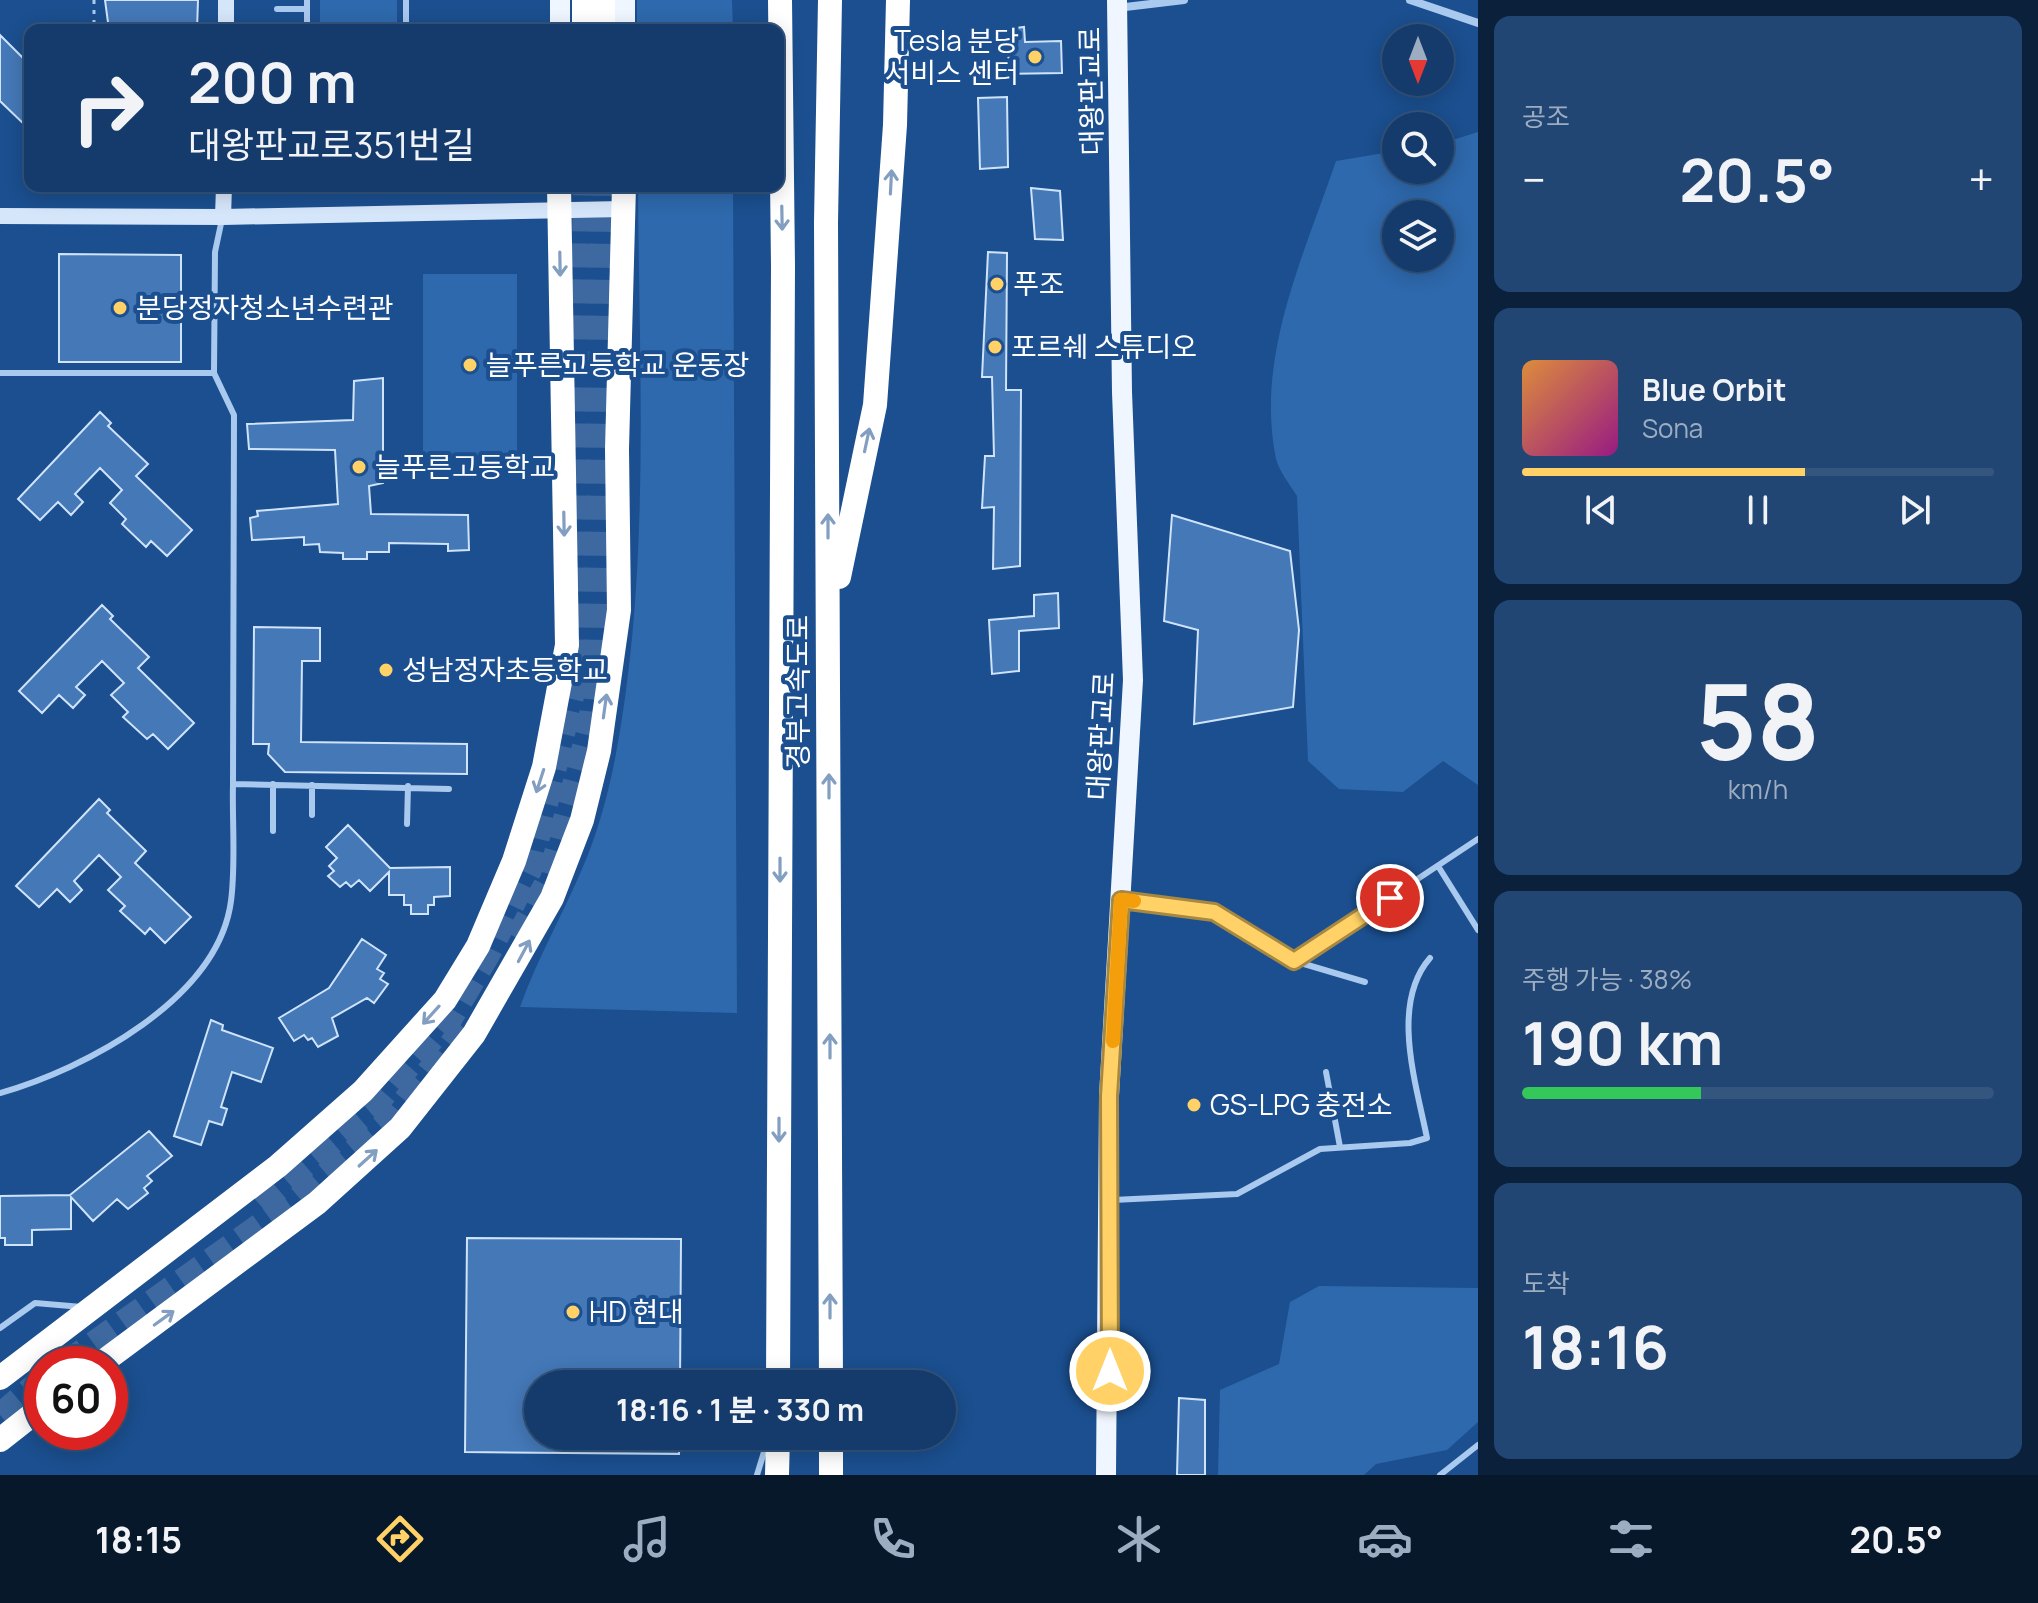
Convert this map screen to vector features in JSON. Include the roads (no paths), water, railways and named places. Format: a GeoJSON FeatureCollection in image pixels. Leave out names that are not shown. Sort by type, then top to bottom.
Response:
{"type":"FeatureCollection","features":[{"type":"Feature","properties":{"kind":"highway"},"geometry":{"type":"LineString","coordinates":[[584,0],[584,24]]}},
{"type":"Feature","properties":{"kind":"highway"},"geometry":{"type":"LineString","coordinates":[[603,0],[603,24]]}},
{"type":"Feature","properties":{"kind":"highway","name":"경부고속도로"},"geometry":{"type":"LineString","coordinates":[[780,0],[780,24]]}},
{"type":"Feature","properties":{"kind":"highway","name":"경부고속도로"},"geometry":{"type":"LineString","coordinates":[[830,0],[826,222],[831,1370]]}},
{"type":"Feature","properties":{"kind":"highway"},"geometry":{"type":"LineString","coordinates":[[828,626],[875,405],[894,140],[898,0]]}},
{"type":"Feature","properties":{"kind":"highway","name":"경부고속도로"},"geometry":{"type":"LineString","coordinates":[[778,1370],[780,192]]}},
{"type":"Feature","properties":{"kind":"highway"},"geometry":{"type":"LineString","coordinates":[[0,1378],[278,1166],[363,1091],[445,1000],[478,946],[508,876],[544,767],[567,645],[559,198]]}},
{"type":"Feature","properties":{"kind":"highway"},"geometry":{"type":"LineString","coordinates":[[124,1346],[317,1203],[400,1128],[474,1034],[552,898],[582,820],[599,751],[619,610],[617,449],[624,198]]}},
{"type":"Feature","properties":{"kind":"highway"},"geometry":{"type":"LineString","coordinates":[[0,1440],[24,1421]]}},
{"type":"Feature","properties":{"kind":"highway"},"geometry":{"type":"LineString","coordinates":[[777,1475],[778,1450]]}},
{"type":"Feature","properties":{"kind":"highway"},"geometry":{"type":"LineString","coordinates":[[831,1450],[831,1475]]}},
{"type":"Feature","properties":{"kind":"main road"},"geometry":{"type":"LineString","coordinates":[[560,0],[560,24]]}},
{"type":"Feature","properties":{"kind":"main road"},"geometry":{"type":"LineString","coordinates":[[625,0],[625,24]]}},
{"type":"Feature","properties":{"kind":"main road","name":"대왕판교로"},"geometry":{"type":"LineString","coordinates":[[1106,1475],[1109,1096],[1133,646],[1122,392],[1117,4]]}},
{"type":"Feature","properties":{"kind":"street"},"geometry":{"type":"LineString","coordinates":[[226,0],[226,24]]}},
{"type":"Feature","properties":{"kind":"street"},"geometry":{"type":"LineString","coordinates":[[1117,4],[1184,0]]}},
{"type":"Feature","properties":{"kind":"street"},"geometry":{"type":"LineString","coordinates":[[1410,0],[1478,23]]}},
{"type":"Feature","properties":{"kind":"street"},"geometry":{"type":"LineString","coordinates":[[223,217],[224,192]]}},
{"type":"Feature","properties":{"kind":"street"},"geometry":{"type":"LineString","coordinates":[[0,216],[223,217],[559,198],[624,198]]}},
{"type":"Feature","properties":{"kind":"lane"},"geometry":{"type":"LineString","coordinates":[[307,0],[307,24]]}},
{"type":"Feature","properties":{"kind":"lane"},"geometry":{"type":"LineString","coordinates":[[406,0],[406,24]]}},
{"type":"Feature","properties":{"kind":"lane"},"geometry":{"type":"LineString","coordinates":[[277,9],[307,9]]}},
{"type":"Feature","properties":{"kind":"lane"},"geometry":{"type":"LineString","coordinates":[[0,1093],[35,1083],[108,1046],[160,1012],[192,980],[216,946],[231,903],[234,415],[214,373],[215,252],[223,217]]}},
{"type":"Feature","properties":{"kind":"lane"},"geometry":{"type":"LineString","coordinates":[[0,373],[214,373]]}},
{"type":"Feature","properties":{"kind":"lane"},"geometry":{"type":"LineString","coordinates":[[233,784],[449,789]]}},
{"type":"Feature","properties":{"kind":"lane"},"geometry":{"type":"LineString","coordinates":[[273,784],[273,831]]}},
{"type":"Feature","properties":{"kind":"lane"},"geometry":{"type":"LineString","coordinates":[[312,785],[312,815]]}},
{"type":"Feature","properties":{"kind":"lane"},"geometry":{"type":"LineString","coordinates":[[407,824],[408,786]]}},
{"type":"Feature","properties":{"kind":"lane"},"geometry":{"type":"LineString","coordinates":[[1294,961],[1478,839]]}},
{"type":"Feature","properties":{"kind":"lane"},"geometry":{"type":"LineString","coordinates":[[1438,866],[1478,930]]}},
{"type":"Feature","properties":{"kind":"lane"},"geometry":{"type":"LineString","coordinates":[[1121,900],[1214,912],[1294,961],[1365,982]]}},
{"type":"Feature","properties":{"kind":"lane"},"geometry":{"type":"LineString","coordinates":[[1109,1200],[1237,1194],[1320,1149],[1410,1143],[1427,1138],[1408,1033],[1416,974],[1430,958]]}},
{"type":"Feature","properties":{"kind":"lane"},"geometry":{"type":"LineString","coordinates":[[1326,1072],[1340,1147]]}},
{"type":"Feature","properties":{"kind":"lane"},"geometry":{"type":"LineString","coordinates":[[0,1328],[35,1303],[93,1308]]}},
{"type":"Feature","properties":{"kind":"lane"},"geometry":{"type":"LineString","coordinates":[[1440,1475],[1478,1445]]}},
{"type":"Feature","properties":{"kind":"lane"},"geometry":{"type":"LineString","coordinates":[[757,1475],[765,1450]]}},
{"type":"Feature","properties":{"kind":"tunnel"},"geometry":{"type":"LineString","coordinates":[[260,1205],[372,1109],[451,1018],[488,955],[530,870],[577,676],[585,192]]}},
{"type":"Feature","properties":{"kind":"tunnel"},"geometry":{"type":"LineString","coordinates":[[517,938],[550,876],[590,724],[595,678],[603,192]]}},
{"type":"Feature","properties":{"kind":"tunnel"},"geometry":{"type":"LineString","coordinates":[[89,1346],[298,1198],[387,1122],[464,1028]]}},
{"type":"Feature","properties":{"kind":"tunnel"},"geometry":{"type":"LineString","coordinates":[[0,1415],[24,1394]]}},
{"type":"Feature","properties":{"kind":"place","name":"Tesla 분당 서비스 센터"},"geometry":{"type":"Point","coordinates":[1035,57]}},
{"type":"Feature","properties":{"kind":"place","name":"푸조"},"geometry":{"type":"Point","coordinates":[997,284]}},
{"type":"Feature","properties":{"kind":"place","name":"분당정자청소년수련관"},"geometry":{"type":"Point","coordinates":[120,308]}},
{"type":"Feature","properties":{"kind":"place","name":"포르쉐 스튜디오"},"geometry":{"type":"Point","coordinates":[995,347]}},
{"type":"Feature","properties":{"kind":"place","name":"늘푸른고등학교 운동장"},"geometry":{"type":"Point","coordinates":[470,365]}},
{"type":"Feature","properties":{"kind":"place","name":"늘푸른고등학교"},"geometry":{"type":"Point","coordinates":[359,467]}},
{"type":"Feature","properties":{"kind":"place","name":"성남정자초등학교"},"geometry":{"type":"Point","coordinates":[386,670]}},
{"type":"Feature","properties":{"kind":"place","name":"GS-LPG 충전소"},"geometry":{"type":"Point","coordinates":[1194,1105]}},
{"type":"Feature","properties":{"kind":"place","name":"HD 현대"},"geometry":{"type":"Point","coordinates":[573,1312]}}]}
